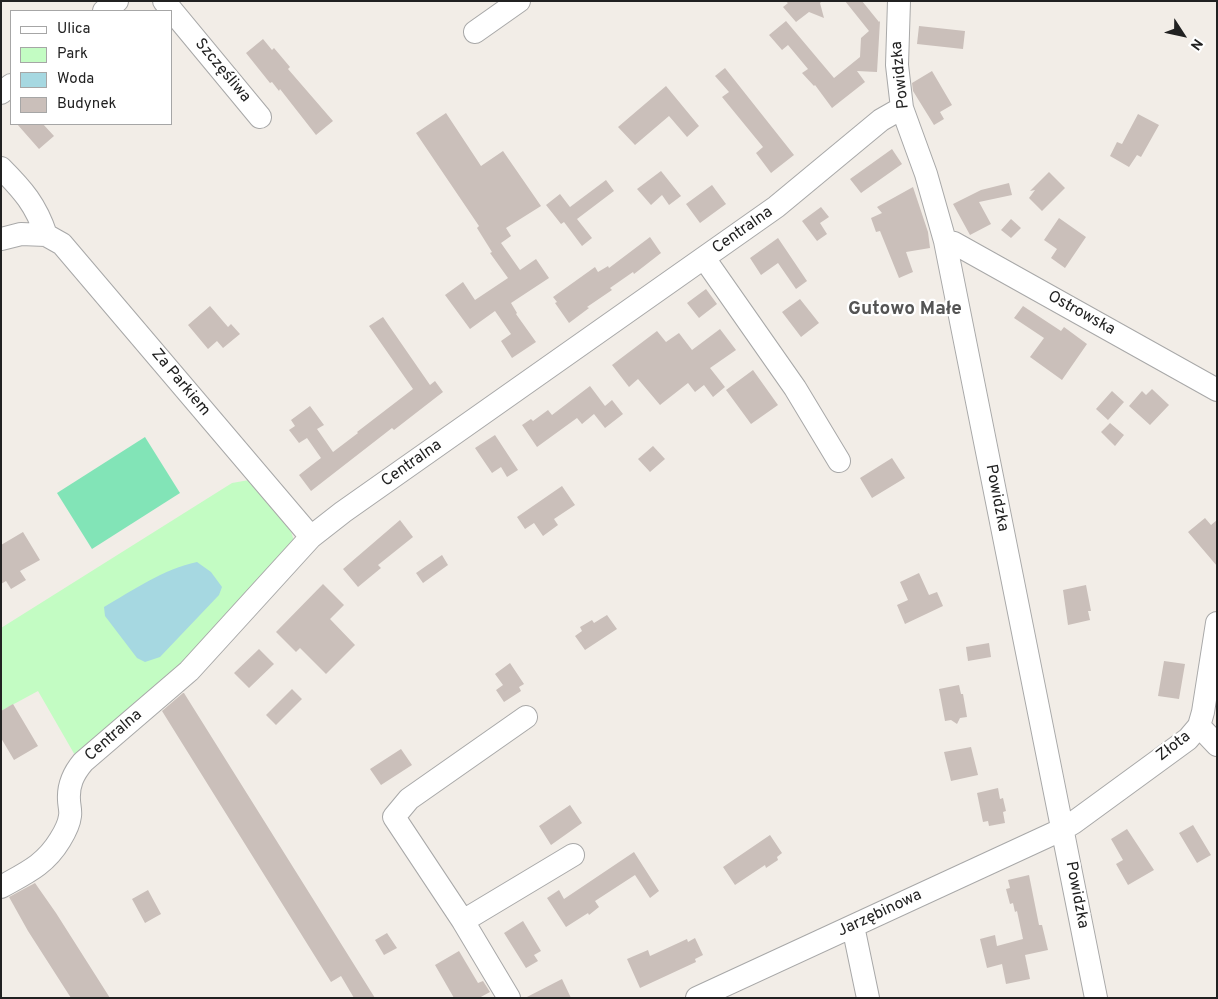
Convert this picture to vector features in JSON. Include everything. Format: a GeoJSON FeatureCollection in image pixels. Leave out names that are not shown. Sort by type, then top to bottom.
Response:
{"type":"FeatureCollection","features":[{"type":"Feature","properties":{"kind":"street"},"geometry":{"type":"LineString","coordinates":[[105,10],[117,1]]}},
{"type":"Feature","properties":{"kind":"street"},"geometry":{"type":"LineString","coordinates":[[475,32],[519,1]]}},
{"type":"Feature","properties":{"kind":"street","name":"Powidzka"},"geometry":{"type":"LineString","coordinates":[[899,1],[897,65],[902,108],[926,174],[945,241],[1096,998]]}},
{"type":"Feature","properties":{"kind":"street","name":"Szczęśliwa"},"geometry":{"type":"LineString","coordinates":[[172,11],[260,117]]}},
{"type":"Feature","properties":{"kind":"street","name":"Centralna"},"geometry":{"type":"LineString","coordinates":[[1,887],[38,866],[52,853],[68,827],[70,783],[76,770],[83,762],[189,671],[311,537],[343,512],[776,207],[881,120],[902,108]]}},
{"type":"Feature","properties":{"kind":"street"},"geometry":{"type":"LineString","coordinates":[[1,168],[24,190],[40,217],[46,234],[21,234],[1,239]]}},
{"type":"Feature","properties":{"kind":"street","name":"Za Parkiem"},"geometry":{"type":"LineString","coordinates":[[46,234],[62,244],[311,537]]}},
{"type":"Feature","properties":{"kind":"street","name":"Ostrowska"},"geometry":{"type":"LineString","coordinates":[[945,241],[954,243],[1217,390]]}},
{"type":"Feature","properties":{"kind":"street"},"geometry":{"type":"LineString","coordinates":[[704,258],[795,388],[839,461]]}},
{"type":"Feature","properties":{"kind":"street","name":"Złota"},"geometry":{"type":"LineString","coordinates":[[1063,829],[1188,739],[1199,726],[1203,712],[1217,623]]}},
{"type":"Feature","properties":{"kind":"street"},"geometry":{"type":"LineString","coordinates":[[509,998],[463,921],[394,817],[409,799],[526,717]]}},
{"type":"Feature","properties":{"kind":"street"},"geometry":{"type":"LineString","coordinates":[[1199,726],[1217,745]]}},
{"type":"Feature","properties":{"kind":"street","name":"Jarzębinowa"},"geometry":{"type":"LineString","coordinates":[[697,998],[1063,829]]}},
{"type":"Feature","properties":{"kind":"street"},"geometry":{"type":"LineString","coordinates":[[463,921],[573,854]]}},
{"type":"Feature","properties":{"kind":"street"},"geometry":{"type":"LineString","coordinates":[[853,926],[868,998]]}},
{"type":"Feature","properties":{"kind":"green space"},"geometry":{"type":"Polygon","coordinates":[[[145,437],[180,493],[92,549],[57,493],[145,437]]]}},
{"type":"Feature","properties":{"kind":"green space"},"geometry":{"type":"Polygon","coordinates":[[[249,480],[289,525],[294,541],[188,663],[76,757],[38,691],[1,711],[1,628],[232,483],[249,480]]]}},
{"type":"Feature","properties":{"kind":"water"},"geometry":{"type":"Polygon","coordinates":[[[197,562],[211,572],[222,587],[219,595],[160,657],[145,662],[137,658],[105,616],[104,607],[161,575],[197,562]]]}},
{"type":"Feature","properties":{"kind":"building"},"geometry":{"type":"Polygon","coordinates":[[[785,1],[822,1],[820,3],[824,18],[809,12],[796,22],[783,7],[788,3],[785,1]]]}},
{"type":"Feature","properties":{"kind":"building"},"geometry":{"type":"Polygon","coordinates":[[[845,1],[862,1],[880,21],[877,72],[857,71],[865,82],[832,108],[815,85],[802,73],[808,69],[788,45],[782,50],[769,35],[786,21],[834,78],[860,57],[861,38],[869,31],[845,1]]]}},
{"type":"Feature","properties":{"kind":"building"},"geometry":{"type":"Polygon","coordinates":[[[919,26],[965,31],[963,49],[917,44],[919,26]]]}},
{"type":"Feature","properties":{"kind":"building"},"geometry":{"type":"Polygon","coordinates":[[[263,39],[272,50],[274,48],[290,67],[288,69],[333,121],[316,135],[280,89],[279,91],[272,82],[270,83],[246,53],[263,39]]]}},
{"type":"Feature","properties":{"kind":"building"},"geometry":{"type":"Polygon","coordinates":[[[725,68],[794,155],[771,173],[756,153],[763,147],[722,97],[729,92],[715,76],[725,68]]]}},
{"type":"Feature","properties":{"kind":"building"},"geometry":{"type":"Polygon","coordinates":[[[932,71],[952,105],[940,112],[944,119],[934,125],[913,91],[912,83],[932,71]]]}},
{"type":"Feature","properties":{"kind":"building"},"geometry":{"type":"Polygon","coordinates":[[[666,86],[699,126],[687,137],[669,116],[635,145],[618,127],[666,86]]]}},
{"type":"Feature","properties":{"kind":"building"},"geometry":{"type":"Polygon","coordinates":[[[446,113],[481,166],[503,151],[541,206],[506,228],[511,236],[501,243],[520,270],[536,259],[549,278],[511,303],[516,314],[536,342],[512,358],[501,341],[511,334],[495,311],[470,329],[445,295],[463,282],[475,300],[508,278],[490,253],[492,252],[477,228],[479,226],[416,133],[446,113]]]}},
{"type":"Feature","properties":{"kind":"building"},"geometry":{"type":"Polygon","coordinates":[[[1138,114],[1159,125],[1141,157],[1137,155],[1129,167],[1110,156],[1117,142],[1122,144],[1138,114]]]}},
{"type":"Feature","properties":{"kind":"building"},"geometry":{"type":"Polygon","coordinates":[[[18,125],[44,125],[54,136],[39,149],[18,125]]]}},
{"type":"Feature","properties":{"kind":"building"},"geometry":{"type":"Polygon","coordinates":[[[892,149],[902,164],[861,193],[850,179],[892,149]]]}},
{"type":"Feature","properties":{"kind":"building"},"geometry":{"type":"Polygon","coordinates":[[[661,171],[681,196],[669,205],[662,195],[651,205],[637,189],[661,171]]]}},
{"type":"Feature","properties":{"kind":"building"},"geometry":{"type":"Polygon","coordinates":[[[1049,172],[1065,188],[1042,211],[1029,198],[1035,190],[1030,191],[1049,172]]]}},
{"type":"Feature","properties":{"kind":"building"},"geometry":{"type":"Polygon","coordinates":[[[606,180],[614,191],[577,219],[592,238],[582,246],[564,222],[561,224],[546,205],[560,194],[570,207],[606,180]]]}},
{"type":"Feature","properties":{"kind":"building"},"geometry":{"type":"Polygon","coordinates":[[[1009,183],[1012,195],[979,202],[991,224],[970,235],[953,204],[981,190],[1009,183]]]}},
{"type":"Feature","properties":{"kind":"building"},"geometry":{"type":"Polygon","coordinates":[[[712,185],[726,204],[700,223],[686,204],[712,185]]]}},
{"type":"Feature","properties":{"kind":"building"},"geometry":{"type":"Polygon","coordinates":[[[913,187],[928,232],[930,248],[906,252],[913,272],[899,278],[880,231],[876,232],[871,218],[882,213],[877,207],[913,187]]]}},
{"type":"Feature","properties":{"kind":"building"},"geometry":{"type":"Polygon","coordinates":[[[821,207],[829,217],[820,223],[827,234],[817,241],[802,221],[821,207]]]}},
{"type":"Feature","properties":{"kind":"building"},"geometry":{"type":"Polygon","coordinates":[[[1059,218],[1086,237],[1065,268],[1051,258],[1057,249],[1044,240],[1059,218]]]}},
{"type":"Feature","properties":{"kind":"building"},"geometry":{"type":"Polygon","coordinates":[[[1011,219],[1021,228],[1011,238],[1001,230],[1011,219]]]}},
{"type":"Feature","properties":{"kind":"building"},"geometry":{"type":"Polygon","coordinates":[[[650,237],[661,253],[634,274],[633,272],[610,288],[612,290],[587,307],[589,308],[569,323],[553,297],[595,267],[598,272],[608,266],[609,268],[650,237]]]}},
{"type":"Feature","properties":{"kind":"building"},"geometry":{"type":"Polygon","coordinates":[[[778,238],[807,281],[796,289],[778,263],[761,275],[750,258],[778,238]]]}},
{"type":"Feature","properties":{"kind":"building"},"geometry":{"type":"Polygon","coordinates":[[[706,289],[717,304],[699,318],[687,303],[706,289]]]}},
{"type":"Feature","properties":{"kind":"building"},"geometry":{"type":"Polygon","coordinates":[[[800,299],[819,323],[801,337],[782,312],[800,299]]]}},
{"type":"Feature","properties":{"kind":"building"},"geometry":{"type":"Polygon","coordinates":[[[210,306],[228,327],[231,324],[240,334],[223,348],[217,341],[208,349],[188,325],[210,306]]]}},
{"type":"Feature","properties":{"kind":"building"},"geometry":{"type":"Polygon","coordinates":[[[1023,306],[1061,331],[1064,327],[1087,344],[1062,380],[1030,357],[1044,338],[1014,318],[1023,306]]]}},
{"type":"Feature","properties":{"kind":"building"},"geometry":{"type":"Polygon","coordinates":[[[383,317],[430,385],[435,381],[443,392],[394,430],[392,428],[311,491],[299,475],[321,458],[307,438],[299,443],[289,430],[295,426],[291,420],[310,406],[324,425],[317,429],[333,452],[413,389],[369,326],[383,317]]]}},
{"type":"Feature","properties":{"kind":"building"},"geometry":{"type":"Polygon","coordinates":[[[720,329],[736,350],[710,368],[725,387],[713,397],[704,385],[695,392],[688,383],[660,405],[638,379],[629,387],[612,365],[657,331],[666,342],[679,333],[692,350],[720,329]]]}},
{"type":"Feature","properties":{"kind":"building"},"geometry":{"type":"Polygon","coordinates":[[[753,370],[778,405],[751,424],[726,390],[753,370]]]}},
{"type":"Feature","properties":{"kind":"building"},"geometry":{"type":"Polygon","coordinates":[[[590,386],[605,406],[612,400],[623,414],[605,428],[594,414],[582,424],[577,418],[537,447],[522,425],[531,419],[533,421],[548,410],[552,415],[590,386]]]}},
{"type":"Feature","properties":{"kind":"building"},"geometry":{"type":"Polygon","coordinates":[[[1152,389],[1169,405],[1150,425],[1129,406],[1142,391],[1146,395],[1152,389]]]}},
{"type":"Feature","properties":{"kind":"building"},"geometry":{"type":"Polygon","coordinates":[[[1112,391],[1124,402],[1108,420],[1096,409],[1112,391]]]}},
{"type":"Feature","properties":{"kind":"building"},"geometry":{"type":"Polygon","coordinates":[[[1110,423],[1124,435],[1115,446],[1101,432],[1110,423]]]}},
{"type":"Feature","properties":{"kind":"building"},"geometry":{"type":"Polygon","coordinates":[[[495,435],[518,470],[507,477],[501,467],[492,473],[475,448],[495,435]]]}},
{"type":"Feature","properties":{"kind":"building"},"geometry":{"type":"Polygon","coordinates":[[[653,446],[665,459],[650,472],[638,459],[653,446]]]}},
{"type":"Feature","properties":{"kind":"building"},"geometry":{"type":"Polygon","coordinates":[[[892,458],[905,478],[872,498],[860,478],[892,458]]]}},
{"type":"Feature","properties":{"kind":"building"},"geometry":{"type":"Polygon","coordinates":[[[562,486],[575,505],[554,519],[558,525],[543,536],[534,523],[525,529],[517,517],[562,486]]]}},
{"type":"Feature","properties":{"kind":"building"},"geometry":{"type":"Polygon","coordinates":[[[1205,518],[1211,525],[1217,520],[1217,566],[1188,532],[1205,518]]]}},
{"type":"Feature","properties":{"kind":"building"},"geometry":{"type":"Polygon","coordinates":[[[400,520],[413,537],[378,565],[381,568],[358,587],[343,569],[400,520]]]}},
{"type":"Feature","properties":{"kind":"building"},"geometry":{"type":"Polygon","coordinates":[[[23,532],[40,560],[20,571],[26,580],[11,589],[6,581],[1,584],[1,545],[23,532]]]}},
{"type":"Feature","properties":{"kind":"building"},"geometry":{"type":"Polygon","coordinates":[[[442,555],[448,565],[423,583],[416,573],[442,555]]]}},
{"type":"Feature","properties":{"kind":"building"},"geometry":{"type":"Polygon","coordinates":[[[919,573],[929,595],[937,592],[943,606],[905,624],[897,605],[908,600],[900,582],[919,573]]]}},
{"type":"Feature","properties":{"kind":"building"},"geometry":{"type":"Polygon","coordinates":[[[323,584],[344,605],[330,619],[355,645],[326,674],[300,648],[296,652],[276,632],[323,584]]]}},
{"type":"Feature","properties":{"kind":"building"},"geometry":{"type":"Polygon","coordinates":[[[1086,585],[1091,611],[1088,611],[1090,620],[1068,625],[1063,590],[1086,585]]]}},
{"type":"Feature","properties":{"kind":"building"},"geometry":{"type":"Polygon","coordinates":[[[607,615],[617,629],[585,650],[575,636],[582,631],[580,627],[592,620],[594,623],[607,615]]]}},
{"type":"Feature","properties":{"kind":"building"},"geometry":{"type":"Polygon","coordinates":[[[989,643],[991,657],[968,661],[966,647],[989,643]]]}},
{"type":"Feature","properties":{"kind":"building"},"geometry":{"type":"Polygon","coordinates":[[[259,649],[274,664],[249,688],[234,673],[259,649]]]}},
{"type":"Feature","properties":{"kind":"building"},"geometry":{"type":"Polygon","coordinates":[[[1164,661],[1185,664],[1179,699],[1158,696],[1164,661]]]}},
{"type":"Feature","properties":{"kind":"building"},"geometry":{"type":"Polygon","coordinates":[[[510,663],[524,684],[519,687],[521,691],[504,702],[496,690],[503,685],[495,674],[510,663]]]}},
{"type":"Feature","properties":{"kind":"building"},"geometry":{"type":"Polygon","coordinates":[[[959,685],[961,694],[963,694],[967,717],[960,718],[957,724],[951,720],[945,721],[939,689],[959,685]]]}},
{"type":"Feature","properties":{"kind":"building"},"geometry":{"type":"Polygon","coordinates":[[[292,689],[302,699],[276,725],[266,715],[292,689]]]}},
{"type":"Feature","properties":{"kind":"building"},"geometry":{"type":"Polygon","coordinates":[[[183,693],[375,998],[354,998],[341,976],[331,982],[162,711],[183,693]]]}},
{"type":"Feature","properties":{"kind":"building"},"geometry":{"type":"Polygon","coordinates":[[[13,704],[38,746],[14,760],[1,738],[1,711],[13,704]]]}},
{"type":"Feature","properties":{"kind":"building"},"geometry":{"type":"Polygon","coordinates":[[[971,747],[978,775],[951,781],[944,752],[971,747]]]}},
{"type":"Feature","properties":{"kind":"building"},"geometry":{"type":"Polygon","coordinates":[[[401,749],[412,765],[381,785],[370,769],[401,749]]]}},
{"type":"Feature","properties":{"kind":"building"},"geometry":{"type":"Polygon","coordinates":[[[998,788],[1000,799],[1003,798],[1006,811],[1003,812],[1005,823],[989,826],[988,821],[983,822],[977,793],[998,788]]]}},
{"type":"Feature","properties":{"kind":"building"},"geometry":{"type":"Polygon","coordinates":[[[570,805],[582,823],[551,845],[539,826],[570,805]]]}},
{"type":"Feature","properties":{"kind":"building"},"geometry":{"type":"Polygon","coordinates":[[[1193,825],[1211,855],[1197,863],[1179,833],[1193,825]]]}},
{"type":"Feature","properties":{"kind":"building"},"geometry":{"type":"Polygon","coordinates":[[[1127,829],[1154,870],[1128,885],[1116,864],[1123,860],[1111,839],[1127,829]]]}},
{"type":"Feature","properties":{"kind":"building"},"geometry":{"type":"Polygon","coordinates":[[[770,835],[782,853],[777,857],[778,860],[766,868],[765,865],[735,885],[723,867],[770,835]]]}},
{"type":"Feature","properties":{"kind":"building"},"geometry":{"type":"Polygon","coordinates":[[[634,852],[659,891],[650,898],[635,875],[595,901],[599,907],[589,915],[588,913],[566,927],[547,898],[559,890],[564,899],[634,852]]]}},
{"type":"Feature","properties":{"kind":"building"},"geometry":{"type":"Polygon","coordinates":[[[1029,875],[1039,925],[1042,925],[1048,950],[1025,955],[1030,979],[1006,984],[1002,964],[987,968],[980,939],[995,935],[997,946],[1023,939],[1017,911],[1015,912],[1013,903],[1010,904],[1006,889],[1010,888],[1008,880],[1029,875]]]}},
{"type":"Feature","properties":{"kind":"building"},"geometry":{"type":"Polygon","coordinates":[[[35,883],[110,998],[71,998],[28,931],[9,897],[35,883]]]}},
{"type":"Feature","properties":{"kind":"building"},"geometry":{"type":"Polygon","coordinates":[[[148,890],[161,914],[145,923],[132,899],[148,890]]]}},
{"type":"Feature","properties":{"kind":"building"},"geometry":{"type":"Polygon","coordinates":[[[523,921],[541,951],[534,955],[538,961],[526,968],[504,933],[523,921]]]}},
{"type":"Feature","properties":{"kind":"building"},"geometry":{"type":"Polygon","coordinates":[[[387,933],[397,948],[384,955],[375,940],[387,933]]]}},
{"type":"Feature","properties":{"kind":"building"},"geometry":{"type":"Polygon","coordinates":[[[695,938],[703,955],[695,959],[696,962],[640,988],[627,959],[648,950],[650,956],[687,939],[688,942],[695,938]]]}},
{"type":"Feature","properties":{"kind":"building"},"geometry":{"type":"Polygon","coordinates":[[[459,951],[478,983],[483,981],[490,992],[479,998],[454,998],[435,965],[459,951]]]}},
{"type":"Feature","properties":{"kind":"building"},"geometry":{"type":"Polygon","coordinates":[[[562,979],[571,998],[525,998],[562,979]]]}},
{"type":"Feature","properties":{"kind":"district","name":"Gutowo Małe"},"geometry":{"type":"Point","coordinates":[905,310]}}]}
